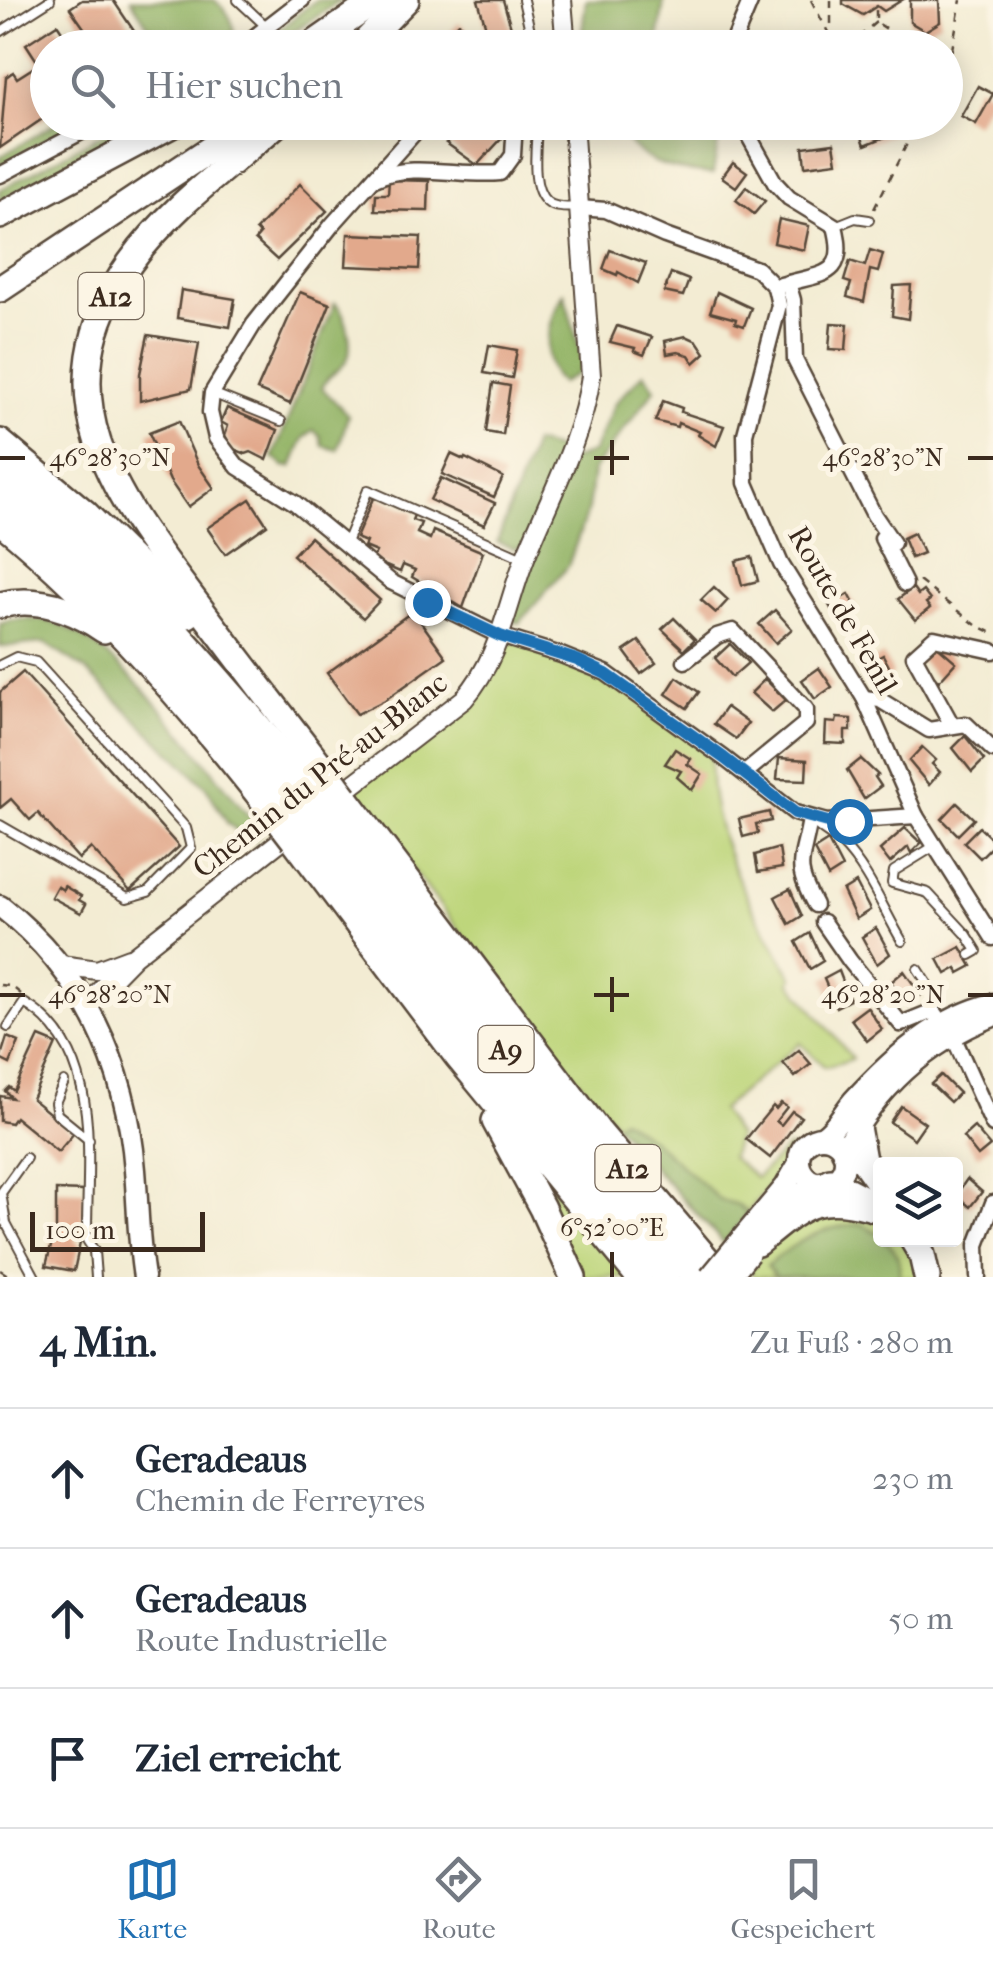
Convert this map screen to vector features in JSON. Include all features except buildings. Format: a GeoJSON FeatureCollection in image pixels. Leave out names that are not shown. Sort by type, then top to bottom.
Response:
{"type":"FeatureCollection","features":[{"type":"Feature","properties":{"kind":"highway"},"geometry":{"type":"LineString","coordinates":[[340,30],[379,8],[406,0]]}},
{"type":"Feature","properties":{"kind":"highway"},"geometry":{"type":"LineString","coordinates":[[351,30],[379,8]]}},
{"type":"Feature","properties":{"kind":"highway"},"geometry":{"type":"LineString","coordinates":[[364,30],[379,8]]}},
{"type":"Feature","properties":{"kind":"highway"},"geometry":{"type":"LineString","coordinates":[[0,216],[143,140]]}},
{"type":"Feature","properties":{"kind":"highway","name":"A12"},"geometry":{"type":"LineString","coordinates":[[0,272],[203,140]]}},
{"type":"Feature","properties":{"kind":"highway","name":"A12"},"geometry":{"type":"LineString","coordinates":[[0,289],[224,140]]}},
{"type":"Feature","properties":{"kind":"highway","name":"A12"},"geometry":{"type":"LineString","coordinates":[[258,140],[181,206],[128,265],[112,293],[96,336],[89,397],[102,458],[130,514],[292,730],[315,813],[540,1054],[630,1171],[722,1277]]}},
{"type":"Feature","properties":{"kind":"highway"},"geometry":{"type":"LineString","coordinates":[[0,442],[125,550],[292,730]]}},
{"type":"Feature","properties":{"kind":"highway","name":"A9"},"geometry":{"type":"LineString","coordinates":[[0,468],[77,533],[156,610],[231,692],[533,1118],[666,1277]]}},
{"type":"Feature","properties":{"kind":"highway","name":"A9"},"geometry":{"type":"LineString","coordinates":[[0,495],[134,618],[315,813],[694,1277]]}},
{"type":"Feature","properties":{"kind":"highway"},"geometry":{"type":"LineString","coordinates":[[0,521],[85,597],[154,672]]}},
{"type":"Feature","properties":{"kind":"highway"},"geometry":{"type":"LineString","coordinates":[[0,605],[32,602],[69,610],[101,628],[315,813],[513,1153],[573,1277]]}},
{"type":"Feature","properties":{"kind":"highway"},"geometry":{"type":"LineString","coordinates":[[540,1054],[748,1254],[792,1213],[813,1204],[847,1202],[873,1208]]}},
{"type":"Feature","properties":{"kind":"highway"},"geometry":{"type":"LineString","coordinates":[[457,1056],[640,1277]]}},
{"type":"Feature","properties":{"kind":"highway"},"geometry":{"type":"LineString","coordinates":[[857,1127],[860,1152],[873,1173]]}},
{"type":"Feature","properties":{"kind":"highway"},"geometry":{"type":"LineString","coordinates":[[834,1170],[873,1190]]}},
{"type":"Feature","properties":{"kind":"highway"},"geometry":{"type":"LineString","coordinates":[[834,1170],[873,1204]]}},
{"type":"Feature","properties":{"kind":"highway"},"geometry":{"type":"LineString","coordinates":[[917,1247],[928,1277]]}},
{"type":"Feature","properties":{"kind":"highway"},"geometry":{"type":"LineString","coordinates":[[932,1247],[941,1277]]}},
{"type":"Feature","properties":{"kind":"main road"},"geometry":{"type":"LineString","coordinates":[[0,906],[61,965],[87,1004],[111,1053],[126,1104],[144,1277]]}},
{"type":"Feature","properties":{"kind":"main road"},"geometry":{"type":"LineString","coordinates":[[710,1277],[748,1254],[799,1163],[801,1150],[835,1127],[884,1068],[943,1024],[993,1004]]}},
{"type":"Feature","properties":{"kind":"main road"},"geometry":{"type":"LineString","coordinates":[[730,1277],[779,1212],[834,1170],[857,1127],[943,1024],[993,1016]]}},
{"type":"Feature","properties":{"kind":"main road"},"geometry":{"type":"LineString","coordinates":[[822,1137],[836,1142],[834,1170]]}},
{"type":"Feature","properties":{"kind":"main road"},"geometry":{"type":"LineString","coordinates":[[799,1163],[805,1175],[834,1170]]}},
{"type":"Feature","properties":{"kind":"main road"},"geometry":{"type":"LineString","coordinates":[[133,1277],[138,1248]]}},
{"type":"Feature","properties":{"kind":"street"},"geometry":{"type":"LineString","coordinates":[[265,30],[302,0]]}},
{"type":"Feature","properties":{"kind":"street"},"geometry":{"type":"LineString","coordinates":[[562,0],[564,30]]}},
{"type":"Feature","properties":{"kind":"street"},"geometry":{"type":"LineString","coordinates":[[740,30],[752,0]]}},
{"type":"Feature","properties":{"kind":"street"},"geometry":{"type":"LineString","coordinates":[[0,175],[66,140]]}},
{"type":"Feature","properties":{"kind":"street"},"geometry":{"type":"LineString","coordinates":[[409,140],[332,225],[254,324],[212,393],[210,412],[216,438],[238,467],[295,503],[391,582],[500,636],[577,660],[606,674],[795,813],[828,822],[916,816]]}},
{"type":"Feature","properties":{"kind":"street"},"geometry":{"type":"LineString","coordinates":[[376,178],[393,171],[500,173],[513,155],[514,140]]}},
{"type":"Feature","properties":{"kind":"street"},"geometry":{"type":"LineString","coordinates":[[574,140],[579,208],[606,210],[665,236],[757,268],[782,285],[793,300],[794,360],[892,543]]}},
{"type":"Feature","properties":{"kind":"street"},"geometry":{"type":"LineString","coordinates":[[751,140],[775,183],[797,204],[835,226],[841,249],[836,265],[819,277],[782,285]]}},
{"type":"Feature","properties":{"kind":"street","name":"Chemin du Pré-au-Blanc"},"geometry":{"type":"LineString","coordinates":[[87,1004],[134,956],[464,698],[492,658],[525,559],[587,405],[592,376],[579,208]]}},
{"type":"Feature","properties":{"kind":"street","name":"Route de Fenil"},"geometry":{"type":"LineString","coordinates":[[782,285],[745,434],[746,483],[781,564],[864,698],[933,848],[993,938]]}},
{"type":"Feature","properties":{"kind":"street"},"geometry":{"type":"LineString","coordinates":[[874,515],[876,526],[911,581]]}},
{"type":"Feature","properties":{"kind":"street"},"geometry":{"type":"LineString","coordinates":[[686,660],[717,636],[733,631],[806,709],[806,723],[745,773]]}},
{"type":"Feature","properties":{"kind":"street"},"geometry":{"type":"LineString","coordinates":[[952,725],[914,656],[934,638],[993,651]]}},
{"type":"Feature","properties":{"kind":"street"},"geometry":{"type":"LineString","coordinates":[[864,698],[880,700],[929,730],[966,724],[993,750]]}},
{"type":"Feature","properties":{"kind":"street"},"geometry":{"type":"LineString","coordinates":[[810,820],[799,860],[800,876],[815,906]]}},
{"type":"Feature","properties":{"kind":"street"},"geometry":{"type":"LineString","coordinates":[[824,922],[901,1024],[943,1024],[984,1095],[993,1125]]}},
{"type":"Feature","properties":{"kind":"street","name":"Chemin du Pré-au-Blanc"},"geometry":{"type":"LineString","coordinates":[[61,965],[97,970],[134,956]]}},
{"type":"Feature","properties":{"kind":"street"},"geometry":{"type":"LineString","coordinates":[[978,1277],[976,1245],[993,1203]]}},
{"type":"Feature","properties":{"kind":"lane"},"geometry":{"type":"LineString","coordinates":[[0,32],[50,0]]}},
{"type":"Feature","properties":{"kind":"lane"},"geometry":{"type":"LineString","coordinates":[[238,0],[268,28]]}},
{"type":"Feature","properties":{"kind":"lane"},"geometry":{"type":"LineString","coordinates":[[523,0],[530,30]]}},
{"type":"Feature","properties":{"kind":"lane"},"geometry":{"type":"LineString","coordinates":[[537,140],[537,184],[545,201],[579,208]]}},
{"type":"Feature","properties":{"kind":"lane"},"geometry":{"type":"LineString","coordinates":[[835,226],[855,218],[869,220]]}},
{"type":"Feature","properties":{"kind":"lane"},"geometry":{"type":"LineString","coordinates":[[212,393],[282,421]]}},
{"type":"Feature","properties":{"kind":"lane"},"geometry":{"type":"LineString","coordinates":[[345,544],[368,490],[525,559]]}},
{"type":"Feature","properties":{"kind":"lane"},"geometry":{"type":"LineString","coordinates":[[0,665],[23,657],[36,662],[186,828],[191,848],[148,892],[128,898],[0,824]]}},
{"type":"Feature","properties":{"kind":"lane"},"geometry":{"type":"LineString","coordinates":[[810,820],[824,834],[839,841],[857,863],[902,940]]}},
{"type":"Feature","properties":{"kind":"lane"},"geometry":{"type":"LineString","coordinates":[[933,848],[899,867],[891,878],[895,885],[915,887],[935,900],[967,934],[976,951],[970,955]]}},
{"type":"Feature","properties":{"kind":"lane"},"geometry":{"type":"LineString","coordinates":[[918,969],[937,998],[943,1024]]}},
{"type":"Feature","properties":{"kind":"lane"},"geometry":{"type":"LineString","coordinates":[[8,1027],[24,1003],[44,1014],[61,1036],[77,1070],[88,1140],[88,1240],[94,1250],[96,1277]]}},
{"type":"Feature","properties":{"kind":"lane"},"geometry":{"type":"LineString","coordinates":[[53,1081],[63,1086],[55,1102],[57,1114],[88,1140]]}},
{"type":"Feature","properties":{"kind":"lane"},"geometry":{"type":"LineString","coordinates":[[26,1158],[1,1192],[6,1223],[35,1277]]}},
{"type":"Feature","properties":{"kind":"path"},"geometry":{"type":"LineString","coordinates":[[811,0],[828,30]]}},
{"type":"Feature","properties":{"kind":"path"},"geometry":{"type":"LineString","coordinates":[[831,0],[831,30]]}},
{"type":"Feature","properties":{"kind":"path"},"geometry":{"type":"LineString","coordinates":[[956,30],[962,0]]}},
{"type":"Feature","properties":{"kind":"path"},"geometry":{"type":"LineString","coordinates":[[867,30],[876,22],[876,10]]}},
{"type":"Feature","properties":{"kind":"path"},"geometry":{"type":"LineString","coordinates":[[876,22],[886,30]]}},
{"type":"Feature","properties":{"kind":"path"},"geometry":{"type":"LineString","coordinates":[[869,220],[909,140]]}},
{"type":"Feature","properties":{"kind":"path"},"geometry":{"type":"LineString","coordinates":[[911,581],[993,633]]}},
{"type":"Feature","properties":{"kind":"path"},"geometry":{"type":"LineString","coordinates":[[0,985],[11,986],[24,996],[24,1003]]}},
{"type":"Feature","properties":{"kind":"path"},"geometry":{"type":"LineString","coordinates":[[0,1270],[12,1277]]}},
{"type":"Feature","properties":{"kind":"green space"},"geometry":{"type":"Polygon","coordinates":[[[131,0],[214,0],[225,10],[233,30],[151,30],[131,0]]]}},
{"type":"Feature","properties":{"kind":"green space"},"geometry":{"type":"Polygon","coordinates":[[[316,0],[341,0],[297,30],[278,30],[316,0]]]}},
{"type":"Feature","properties":{"kind":"green space"},"geometry":{"type":"Polygon","coordinates":[[[586,0],[664,0],[660,30],[582,30],[586,0]]]}},
{"type":"Feature","properties":{"kind":"green space"},"geometry":{"type":"Polygon","coordinates":[[[30,139],[44,140],[0,167],[0,157],[30,139]]]}},
{"type":"Feature","properties":{"kind":"green space"},"geometry":{"type":"Polygon","coordinates":[[[91,140],[110,140],[0,201],[0,190],[91,140]]]}},
{"type":"Feature","properties":{"kind":"green space"},"geometry":{"type":"Polygon","coordinates":[[[626,140],[719,140],[713,174],[668,167],[633,148],[626,140]]]}},
{"type":"Feature","properties":{"kind":"green space"},"geometry":{"type":"Polygon","coordinates":[[[564,293],[583,362],[578,373],[561,383],[549,364],[548,340],[564,293]]]}},
{"type":"Feature","properties":{"kind":"green space"},"geometry":{"type":"Polygon","coordinates":[[[335,303],[346,323],[348,358],[322,388],[348,415],[338,450],[323,446],[320,435],[313,430],[304,438],[292,467],[284,466],[273,457],[335,303]]]}},
{"type":"Feature","properties":{"kind":"green space"},"geometry":{"type":"Polygon","coordinates":[[[644,373],[655,389],[593,470],[588,509],[568,566],[519,623],[514,622],[510,605],[529,545],[515,549],[497,542],[534,443],[575,459],[593,452],[615,403],[644,373]]]}},
{"type":"Feature","properties":{"kind":"green space"},"geometry":{"type":"Polygon","coordinates":[[[12,620],[51,622],[108,655],[165,713],[262,832],[253,841],[228,824],[206,787],[86,670],[44,643],[0,647],[0,624],[12,620]]]}},
{"type":"Feature","properties":{"kind":"green space"},"geometry":{"type":"Polygon","coordinates":[[[500,636],[594,667],[711,749],[715,810],[734,869],[793,978],[790,982],[853,1059],[825,1067],[800,1043],[720,1110],[738,1136],[731,1157],[756,1178],[788,1147],[796,1151],[724,1243],[654,1169],[523,1015],[350,787],[464,699],[500,636]]]}},
{"type":"Feature","properties":{"kind":"green space"},"geometry":{"type":"Polygon","coordinates":[[[622,1118],[720,1200],[736,1204],[748,1213],[724,1243],[615,1124],[622,1118]]]}},
{"type":"Feature","properties":{"kind":"green space"},"geometry":{"type":"Polygon","coordinates":[[[520,1149],[629,1277],[579,1277],[520,1149]]]}},
{"type":"Feature","properties":{"kind":"green space"},"geometry":{"type":"Polygon","coordinates":[[[821,1213],[873,1220],[873,1247],[907,1247],[920,1277],[755,1277],[749,1270],[778,1234],[821,1213]]]}},
{"type":"Feature","properties":{"kind":"green space"},"geometry":{"type":"Polygon","coordinates":[[[862,1224],[873,1230],[873,1247],[894,1250],[899,1277],[776,1277],[767,1266],[810,1236],[862,1224]]]}},
{"type":"Feature","properties":{"kind":"route"},"geometry":{"type":"LineString","coordinates":[[427,602],[500,636],[577,660],[606,674],[640,695],[795,813],[810,820],[849,821]]}}]}
